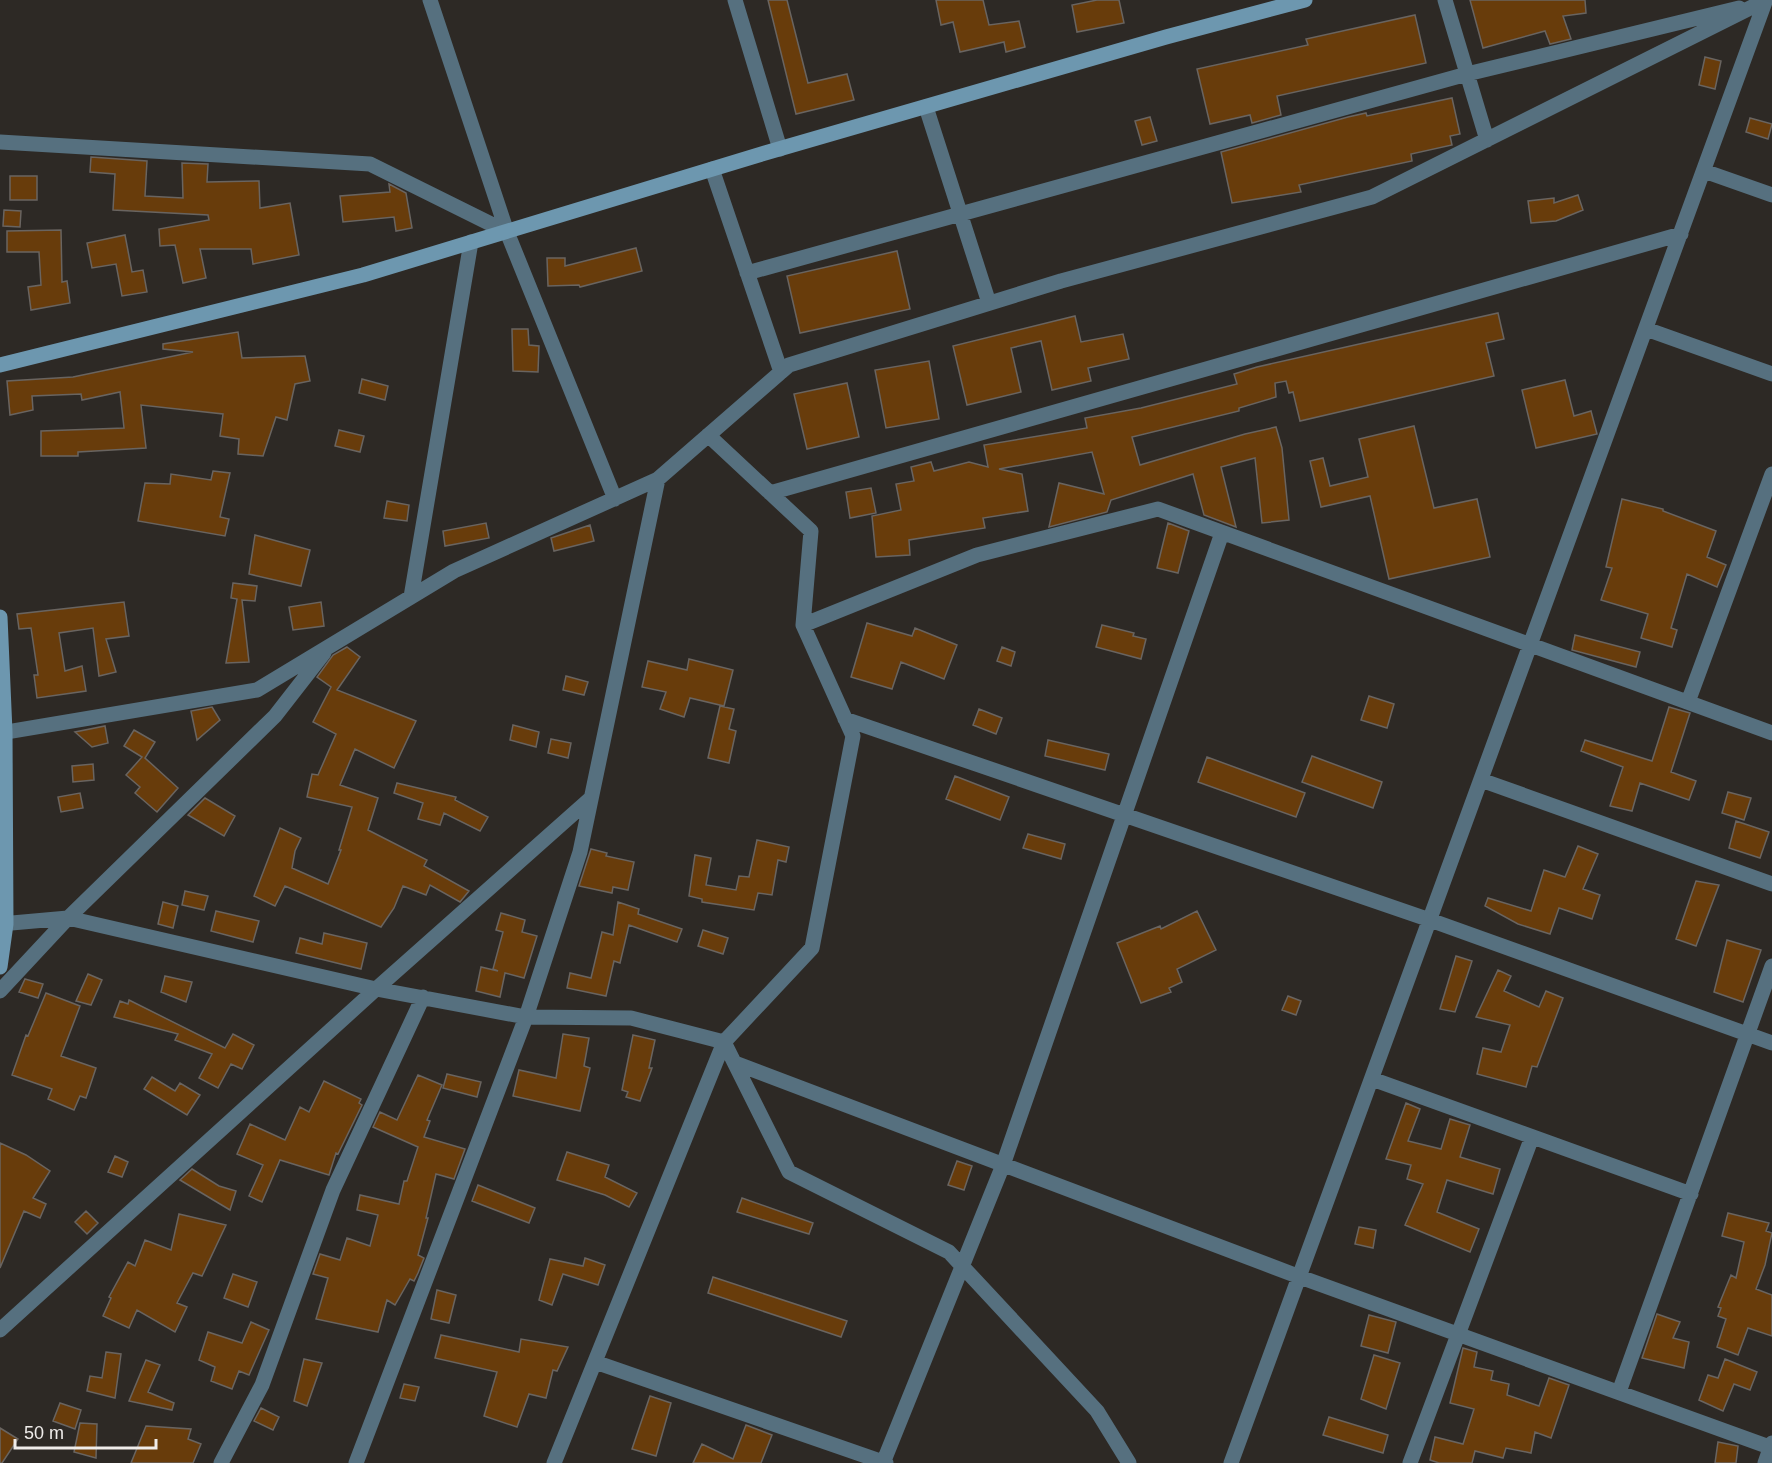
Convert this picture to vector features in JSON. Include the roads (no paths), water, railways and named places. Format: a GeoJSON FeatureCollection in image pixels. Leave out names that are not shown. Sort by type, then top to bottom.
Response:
{"type":"FeatureCollection","features":[{"type":"Feature","properties":{"kind":"street"},"geometry":{"type":"LineString","coordinates":[[430,0],[507,231],[615,498]]}},
{"type":"Feature","properties":{"kind":"street"},"geometry":{"type":"LineString","coordinates":[[735,0],[780,149]]}},
{"type":"Feature","properties":{"kind":"street"},"geometry":{"type":"LineString","coordinates":[[0,365],[363,275],[780,149],[1305,0]]}},
{"type":"Feature","properties":{"kind":"street"},"geometry":{"type":"LineString","coordinates":[[1445,0],[1487,140]]}},
{"type":"Feature","properties":{"kind":"street"},"geometry":{"type":"LineString","coordinates":[[747,273],[1467,74],[1766,1]]}},
{"type":"Feature","properties":{"kind":"street"},"geometry":{"type":"LineString","coordinates":[[2,732],[257,690],[454,571],[658,480],[789,365],[989,303],[1372,197],[1766,1]]}},
{"type":"Feature","properties":{"kind":"street"},"geometry":{"type":"LineString","coordinates":[[1232,1463],[1766,1]]}},
{"type":"Feature","properties":{"kind":"street"},"geometry":{"type":"LineString","coordinates":[[926,107],[989,303]]}},
{"type":"Feature","properties":{"kind":"street"},"geometry":{"type":"LineString","coordinates":[[0,142],[370,164],[507,231]]}},
{"type":"Feature","properties":{"kind":"street"},"geometry":{"type":"LineString","coordinates":[[712,169],[781,372]]}},
{"type":"Feature","properties":{"kind":"street"},"geometry":{"type":"LineString","coordinates":[[1704,171],[1772,195]]}},
{"type":"Feature","properties":{"kind":"street"},"geometry":{"type":"LineString","coordinates":[[770,493],[1681,234]]}},
{"type":"Feature","properties":{"kind":"street"},"geometry":{"type":"LineString","coordinates":[[411,597],[471,242]]}},
{"type":"Feature","properties":{"kind":"street"},"geometry":{"type":"LineString","coordinates":[[1646,329],[1772,374]]}},
{"type":"Feature","properties":{"kind":"street"},"geometry":{"type":"LineString","coordinates":[[554,1463],[724,1042],[812,948],[853,736],[802,625],[811,531],[708,435]]}},
{"type":"Feature","properties":{"kind":"street"},"geometry":{"type":"LineString","coordinates":[[1688,702],[1765,515],[1772,474]]}},
{"type":"Feature","properties":{"kind":"street"},"geometry":{"type":"LineString","coordinates":[[356,1463],[526,1017],[580,852],[658,480]]}},
{"type":"Feature","properties":{"kind":"street"},"geometry":{"type":"LineString","coordinates":[[802,625],[977,555],[1158,509],[1772,733]]}},
{"type":"Feature","properties":{"kind":"street"},"geometry":{"type":"LineString","coordinates":[[595,1362],[884,1463],[1003,1165],[1222,533]]}},
{"type":"Feature","properties":{"kind":"street"},"geometry":{"type":"LineString","coordinates":[[0,617],[3,924],[0,967]]}},
{"type":"Feature","properties":{"kind":"street"},"geometry":{"type":"LineString","coordinates":[[0,991],[68,918],[275,716],[329,647]]}},
{"type":"Feature","properties":{"kind":"street"},"geometry":{"type":"LineString","coordinates":[[845,719],[1430,920],[1772,1043]]}},
{"type":"Feature","properties":{"kind":"street"},"geometry":{"type":"LineString","coordinates":[[1481,780],[1772,884]]}},
{"type":"Feature","properties":{"kind":"street"},"geometry":{"type":"LineString","coordinates":[[0,1330],[376,989],[591,798]]}},
{"type":"Feature","properties":{"kind":"street"},"geometry":{"type":"LineString","coordinates":[[3,924],[68,918],[376,989],[526,1017],[631,1017],[724,1042],[789,1172],[949,1252],[1097,1411],[1129,1463]]}},
{"type":"Feature","properties":{"kind":"street"},"geometry":{"type":"LineString","coordinates":[[1619,1392],[1772,966]]}},
{"type":"Feature","properties":{"kind":"street"},"geometry":{"type":"LineString","coordinates":[[221,1463],[262,1385],[333,1190],[423,997]]}},
{"type":"Feature","properties":{"kind":"street"},"geometry":{"type":"LineString","coordinates":[[735,1063],[1300,1277],[1771,1446],[1765,1463]]}},
{"type":"Feature","properties":{"kind":"street"},"geometry":{"type":"LineString","coordinates":[[1372,1079],[1691,1194]]}},
{"type":"Feature","properties":{"kind":"street"},"geometry":{"type":"LineString","coordinates":[[1410,1463],[1532,1137]]}}]}
